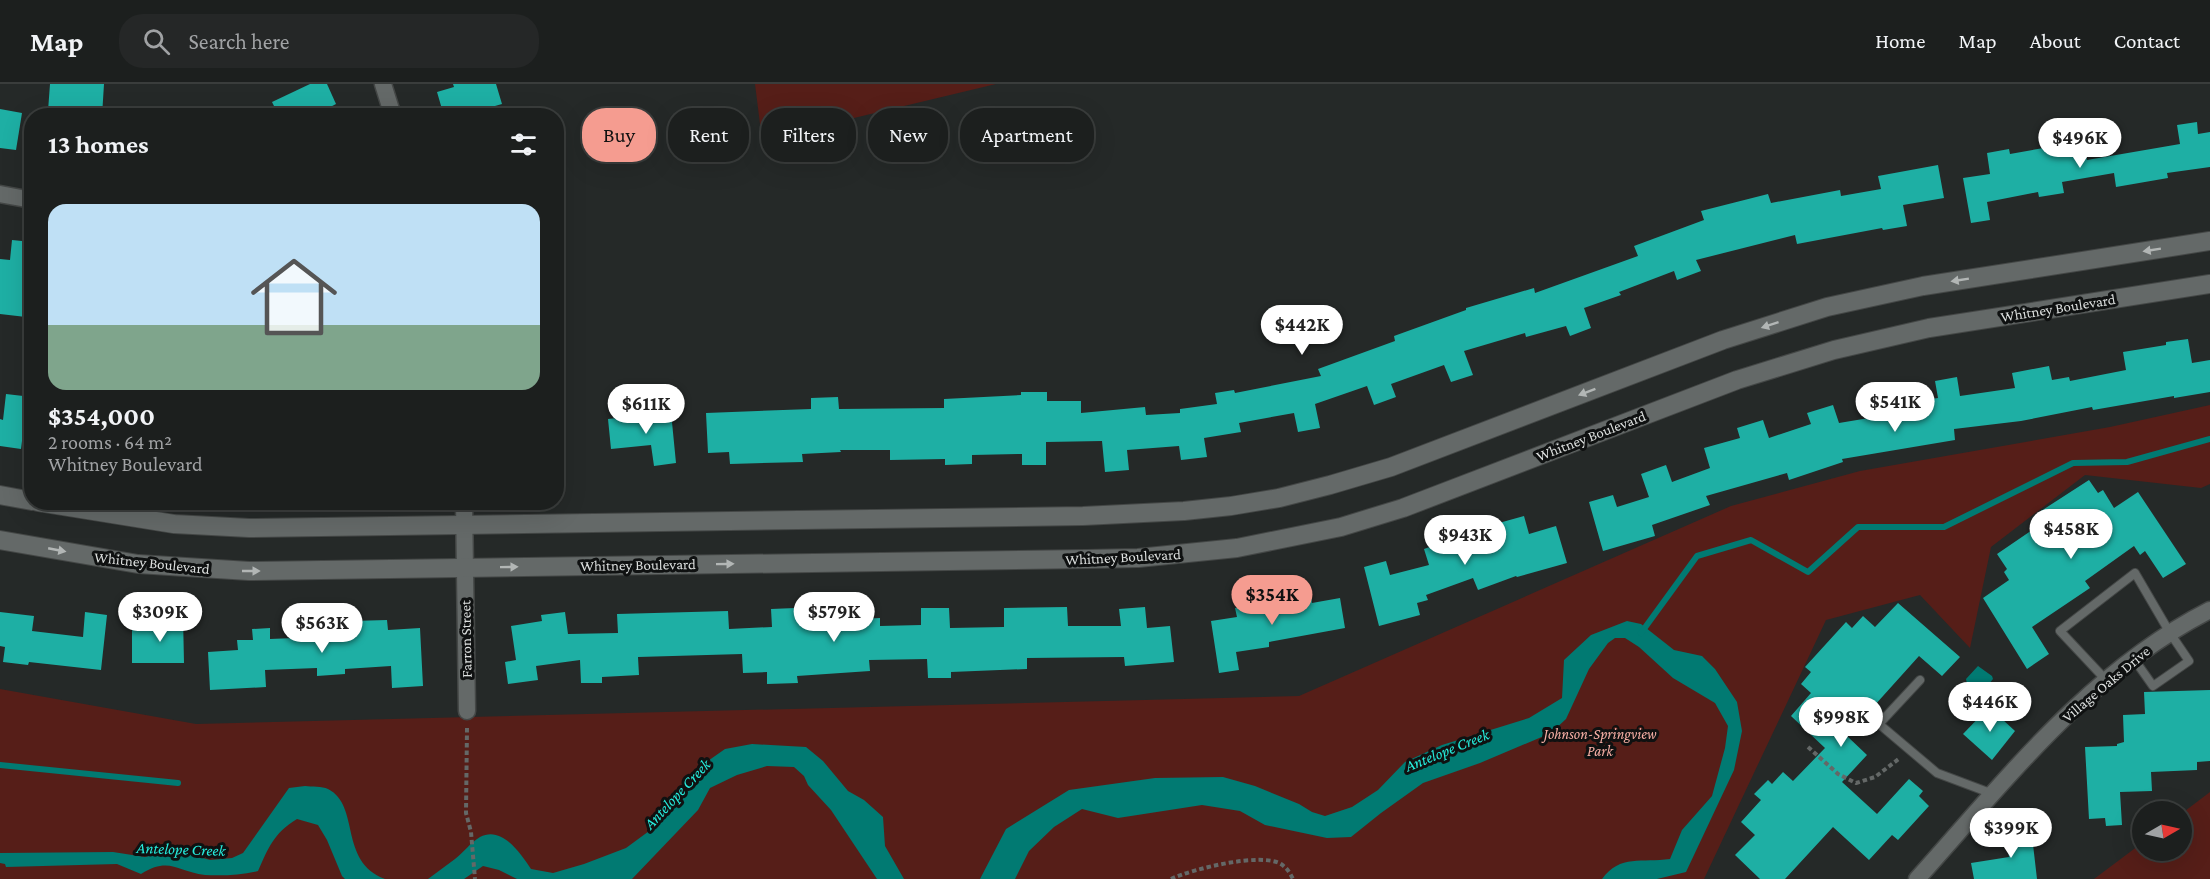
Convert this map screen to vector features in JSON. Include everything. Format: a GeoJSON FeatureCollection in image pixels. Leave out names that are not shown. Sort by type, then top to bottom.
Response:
{"type":"FeatureCollection","features":[{"type":"Feature","properties":{"kind":"street"},"geometry":{"type":"LineString","coordinates":[[383,84],[390,108]]}},
{"type":"Feature","properties":{"kind":"street"},"geometry":{"type":"LineString","coordinates":[[0,194],[24,198]]}},
{"type":"Feature","properties":{"kind":"street"},"geometry":{"type":"LineString","coordinates":[[84,510],[141,520],[206,527],[1083,516],[1232,506],[1280,498],[1391,467],[1722,340],[1827,307],[1923,286],[2210,241]]}},
{"type":"Feature","properties":{"kind":"street","name":"Whitney Boulevard"},"geometry":{"type":"LineString","coordinates":[[0,540],[115,561],[202,570],[249,571],[1127,558],[1237,548],[1341,527],[1403,508],[1737,380],[1834,350],[1929,328],[2210,284]]}},
{"type":"Feature","properties":{"kind":"street"},"geometry":{"type":"LineString","coordinates":[[0,495],[24,500]]}},
{"type":"Feature","properties":{"kind":"street","name":"Farron Street"},"geometry":{"type":"LineString","coordinates":[[464,510],[467,711]]}},
{"type":"Feature","properties":{"kind":"street","name":"Village Oaks Drive"},"geometry":{"type":"LineString","coordinates":[[1917,879],[2070,712],[2134,659],[2170,633],[2210,610]]}},
{"type":"Feature","properties":{"kind":"lane"},"geometry":{"type":"LineString","coordinates":[[2106,680],[2060,631],[2135,573],[2189,661],[2153,686],[2134,659]]}},
{"type":"Feature","properties":{"kind":"lane"},"geometry":{"type":"LineString","coordinates":[[1920,680],[1879,724],[1937,773],[1994,794]]}},
{"type":"Feature","properties":{"kind":"path"},"geometry":{"type":"LineString","coordinates":[[467,711],[466,813],[471,832],[476,879]]}},
{"type":"Feature","properties":{"kind":"path"},"geometry":{"type":"LineString","coordinates":[[1808,747],[1838,774],[1856,783],[1875,777],[1910,750]]}},
{"type":"Feature","properties":{"kind":"path"},"geometry":{"type":"LineString","coordinates":[[1171,879],[1208,867],[1265,859],[1280,864],[1289,871],[1293,879]]}},
{"type":"Feature","properties":{"kind":"green space"},"geometry":{"type":"Polygon","coordinates":[[[755,84],[996,84],[896,108],[868,108],[868,115],[856,118],[856,108],[761,108],[761,132],[755,84]]]}},
{"type":"Feature","properties":{"kind":"green space","name":"Johnson-Springview Park"},"geometry":{"type":"Polygon","coordinates":[[[2210,405],[2210,484],[2201,488],[2085,475],[1991,547],[1970,648],[1920,595],[1826,620],[1704,879],[0,879],[0,689],[196,724],[1299,696],[1731,506],[1860,471],[2110,427],[2210,405]]]}},
{"type":"Feature","properties":{"kind":"green space"},"geometry":{"type":"Polygon","coordinates":[[[2210,792],[2210,879],[2094,879],[2132,850],[2132,861],[2192,861],[2192,806],[2210,792]]]}},
{"type":"Feature","properties":{"kind":"water","name":"Antelope Creek"},"geometry":{"type":"Polygon","coordinates":[[[1627,621],[1641,624],[1674,650],[1702,656],[1715,669],[1737,702],[1742,731],[1734,770],[1686,872],[1657,879],[1602,879],[1609,871],[1624,863],[1670,859],[1682,830],[1712,796],[1725,748],[1728,726],[1715,703],[1673,678],[1639,647],[1625,638],[1615,638],[1608,643],[1589,669],[1566,719],[1551,733],[1480,763],[1423,783],[1351,837],[1327,838],[1265,825],[1240,811],[1202,805],[1118,818],[1082,809],[1054,827],[1029,851],[1015,879],[980,879],[1006,829],[1069,790],[1155,778],[1223,777],[1255,786],[1325,816],[1352,807],[1378,790],[1405,762],[1442,745],[1529,718],[1562,698],[1564,660],[1591,635],[1627,621]]]}},
{"type":"Feature","properties":{"kind":"water"},"geometry":{"type":"Polygon","coordinates":[[[1978,666],[1993,679],[1970,706],[1967,706],[1958,695],[1967,684],[1966,679],[1978,666]]]}},
{"type":"Feature","properties":{"kind":"water"},"geometry":{"type":"Polygon","coordinates":[[[752,744],[806,747],[823,761],[848,791],[864,800],[883,817],[885,846],[904,879],[877,879],[831,810],[808,785],[804,776],[794,767],[767,766],[737,775],[710,788],[698,810],[632,879],[517,879],[499,870],[483,866],[464,879],[428,879],[477,839],[488,834],[496,835],[510,843],[531,869],[553,873],[626,848],[660,823],[682,800],[705,763],[725,749],[752,744]]]}},
{"type":"Feature","properties":{"kind":"water"},"geometry":{"type":"Polygon","coordinates":[[[305,786],[326,788],[338,797],[344,808],[361,860],[370,871],[385,879],[345,879],[318,825],[297,819],[277,836],[258,871],[245,873],[205,875],[159,866],[141,874],[117,864],[6,867],[5,864],[0,863],[0,853],[113,852],[145,857],[160,851],[185,853],[210,860],[232,858],[243,853],[289,788],[305,786]]]}},
{"type":"Feature","properties":{"kind":"building"},"geometry":{"type":"Polygon","coordinates":[[[50,84],[104,84],[102,108],[48,108],[50,84]]]}},
{"type":"Feature","properties":{"kind":"building"},"geometry":{"type":"Polygon","coordinates":[[[310,84],[327,84],[336,104],[328,108],[275,108],[272,102],[310,84]]]}},
{"type":"Feature","properties":{"kind":"building"},"geometry":{"type":"Polygon","coordinates":[[[453,84],[496,84],[502,104],[488,108],[442,108],[437,92],[454,87],[453,84]]]}},
{"type":"Feature","properties":{"kind":"building"},"geometry":{"type":"Polygon","coordinates":[[[0,109],[22,113],[16,150],[0,148],[0,109]]]}},
{"type":"Feature","properties":{"kind":"building"},"geometry":{"type":"Polygon","coordinates":[[[2197,122],[2198,134],[2210,132],[2210,167],[2167,173],[2168,178],[2116,187],[2114,173],[2062,182],[2064,193],[2039,197],[2038,192],[1987,202],[1990,220],[1971,223],[1963,178],[1990,174],[1987,153],[2009,149],[2010,154],[2083,141],[2087,160],[2180,144],[2177,125],[2197,122]]]}},
{"type":"Feature","properties":{"kind":"building"},"geometry":{"type":"Polygon","coordinates":[[[1938,165],[1944,198],[1903,205],[1907,226],[1883,230],[1882,228],[1797,244],[1795,235],[1696,260],[1701,271],[1677,280],[1674,271],[1619,292],[1621,295],[1584,308],[1591,328],[1570,336],[1566,326],[1526,337],[1525,333],[1464,351],[1473,375],[1451,382],[1444,365],[1391,384],[1396,397],[1374,405],[1367,386],[1315,404],[1320,428],[1298,432],[1294,413],[1239,423],[1241,432],[1204,438],[1207,457],[1181,460],[1179,446],[1127,450],[1129,470],[1105,472],[1102,441],[1046,442],[1046,465],[1022,465],[1022,454],[972,455],[972,464],[945,465],[945,459],[890,460],[890,450],[840,450],[841,452],[802,454],[803,462],[730,464],[729,452],[708,453],[706,413],[811,409],[811,398],[838,397],[839,409],[944,408],[944,399],[1047,392],[1047,401],[1081,401],[1081,413],[1145,407],[1146,415],[1180,413],[1180,409],[1217,404],[1215,393],[1234,390],[1235,393],[1321,376],[1318,369],[1395,341],[1394,336],[1466,310],[1466,308],[1534,288],[1535,293],[1638,256],[1634,246],[1704,220],[1701,211],[1768,194],[1771,203],[1840,190],[1841,196],[1881,189],[1878,176],[1938,165]]]}},
{"type":"Feature","properties":{"kind":"building"},"geometry":{"type":"Polygon","coordinates":[[[12,240],[24,241],[24,317],[0,314],[0,259],[10,260],[12,240]]]}},
{"type":"Feature","properties":{"kind":"building"},"geometry":{"type":"Polygon","coordinates":[[[2188,339],[2192,363],[2210,360],[2210,392],[2093,410],[2092,407],[2021,421],[1954,429],[1955,440],[1842,459],[1843,462],[1789,480],[1787,473],[1706,496],[1710,505],[1652,525],[1655,536],[1603,551],[1589,502],[1613,495],[1617,507],[1649,497],[1641,474],[1666,465],[1672,482],[1710,468],[1704,448],[1740,438],[1737,428],[1763,420],[1769,438],[1811,424],[1807,413],[1833,405],[1839,423],[1899,413],[1897,404],[1938,398],[1935,381],[1957,377],[1960,396],[2015,388],[2012,373],[2049,366],[2052,380],[2069,377],[2070,381],[2126,370],[2123,352],[2188,339]]]}},
{"type":"Feature","properties":{"kind":"building"},"geometry":{"type":"Polygon","coordinates":[[[6,394],[24,396],[24,433],[21,449],[0,446],[0,419],[3,420],[6,394]]]}},
{"type":"Feature","properties":{"kind":"building"},"geometry":{"type":"Polygon","coordinates":[[[671,412],[676,463],[654,466],[651,445],[611,449],[608,419],[671,412]]]}},
{"type":"Feature","properties":{"kind":"building"},"geometry":{"type":"Polygon","coordinates":[[[2089,480],[2098,493],[2103,490],[2114,508],[2138,492],[2186,564],[2163,578],[2145,551],[2140,555],[2134,546],[2085,581],[2090,588],[2032,627],[2049,654],[2027,669],[1983,598],[2009,580],[2004,572],[2007,569],[1997,554],[2047,520],[2041,511],[2089,480]]]}},
{"type":"Feature","properties":{"kind":"building"},"geometry":{"type":"Polygon","coordinates":[[[1524,516],[1529,534],[1556,526],[1567,563],[1516,576],[1478,590],[1473,578],[1426,595],[1428,600],[1417,603],[1420,615],[1379,626],[1364,567],[1386,561],[1390,575],[1429,565],[1424,549],[1524,516]]]}},
{"type":"Feature","properties":{"kind":"building"},"geometry":{"type":"Polygon","coordinates":[[[1311,594],[1312,603],[1340,598],[1345,628],[1269,642],[1269,647],[1236,652],[1239,670],[1219,673],[1211,621],[1237,617],[1235,608],[1311,594]]]}},
{"type":"Feature","properties":{"kind":"building"},"geometry":{"type":"Polygon","coordinates":[[[1898,603],[1960,657],[1942,676],[1919,656],[1847,736],[1867,755],[1842,782],[1877,814],[1909,779],[1923,791],[1919,796],[1929,806],[1898,840],[1892,835],[1869,860],[1833,827],[1785,879],[1760,879],[1735,855],[1755,835],[1741,822],[1761,800],[1754,794],[1768,780],[1772,784],[1783,772],[1793,781],[1825,748],[1791,716],[1811,693],[1801,684],[1811,672],[1805,667],[1846,622],[1852,628],[1863,616],[1875,627],[1898,603]]]}},
{"type":"Feature","properties":{"kind":"building"},"geometry":{"type":"Polygon","coordinates":[[[1067,607],[1068,626],[1121,626],[1119,609],[1145,607],[1147,628],[1170,626],[1174,662],[1125,666],[1124,657],[1027,658],[1027,669],[951,672],[951,678],[928,678],[927,659],[869,660],[870,671],[797,676],[798,683],[767,684],[767,672],[743,673],[742,654],[638,657],[639,675],[602,677],[602,683],[581,683],[580,660],[536,666],[538,680],[508,684],[505,662],[516,660],[511,626],[542,621],[541,615],[565,612],[568,634],[618,633],[617,614],[728,611],[729,629],[772,627],[771,609],[795,608],[795,615],[836,612],[837,620],[880,618],[880,626],[921,625],[921,608],[949,608],[950,628],[1004,627],[1004,608],[1067,607]]]}},
{"type":"Feature","properties":{"kind":"building"},"geometry":{"type":"Polygon","coordinates":[[[0,612],[34,616],[32,631],[83,637],[85,612],[107,615],[101,670],[29,662],[28,665],[3,662],[5,647],[0,646],[0,612]]]}},
{"type":"Feature","properties":{"kind":"building"},"geometry":{"type":"Polygon","coordinates":[[[183,616],[184,663],[132,663],[132,628],[160,628],[160,617],[183,616]]]}},
{"type":"Feature","properties":{"kind":"building"},"geometry":{"type":"Polygon","coordinates":[[[387,620],[388,630],[420,628],[423,686],[392,688],[391,666],[345,669],[345,674],[317,676],[317,668],[265,670],[266,687],[210,690],[208,652],[238,650],[237,640],[253,640],[252,629],[270,628],[270,639],[318,637],[317,622],[387,620]]]}},
{"type":"Feature","properties":{"kind":"building"},"geometry":{"type":"Polygon","coordinates":[[[2210,690],[2210,761],[2197,762],[2197,770],[2151,772],[2152,791],[2120,792],[2122,825],[2106,826],[2105,818],[2089,819],[2085,747],[2117,746],[2124,742],[2123,715],[2145,714],[2144,692],[2210,690]]]}},
{"type":"Feature","properties":{"kind":"building"},"geometry":{"type":"Polygon","coordinates":[[[1989,707],[2015,731],[1992,760],[1963,734],[1989,707]]]}},
{"type":"Feature","properties":{"kind":"building"},"geometry":{"type":"Polygon","coordinates":[[[2031,827],[2037,879],[1974,879],[1971,863],[2009,857],[2005,831],[2031,827]]]}},
{"type":"Feature","properties":{"kind":"waterway"},"geometry":{"type":"LineString","coordinates":[[1641,633],[1697,556],[1751,540],[1808,572],[1858,527],[1944,527],[2073,463],[2127,462],[2210,439]]}},
{"type":"Feature","properties":{"kind":"waterway"},"geometry":{"type":"LineString","coordinates":[[0,765],[178,783]]}}]}
